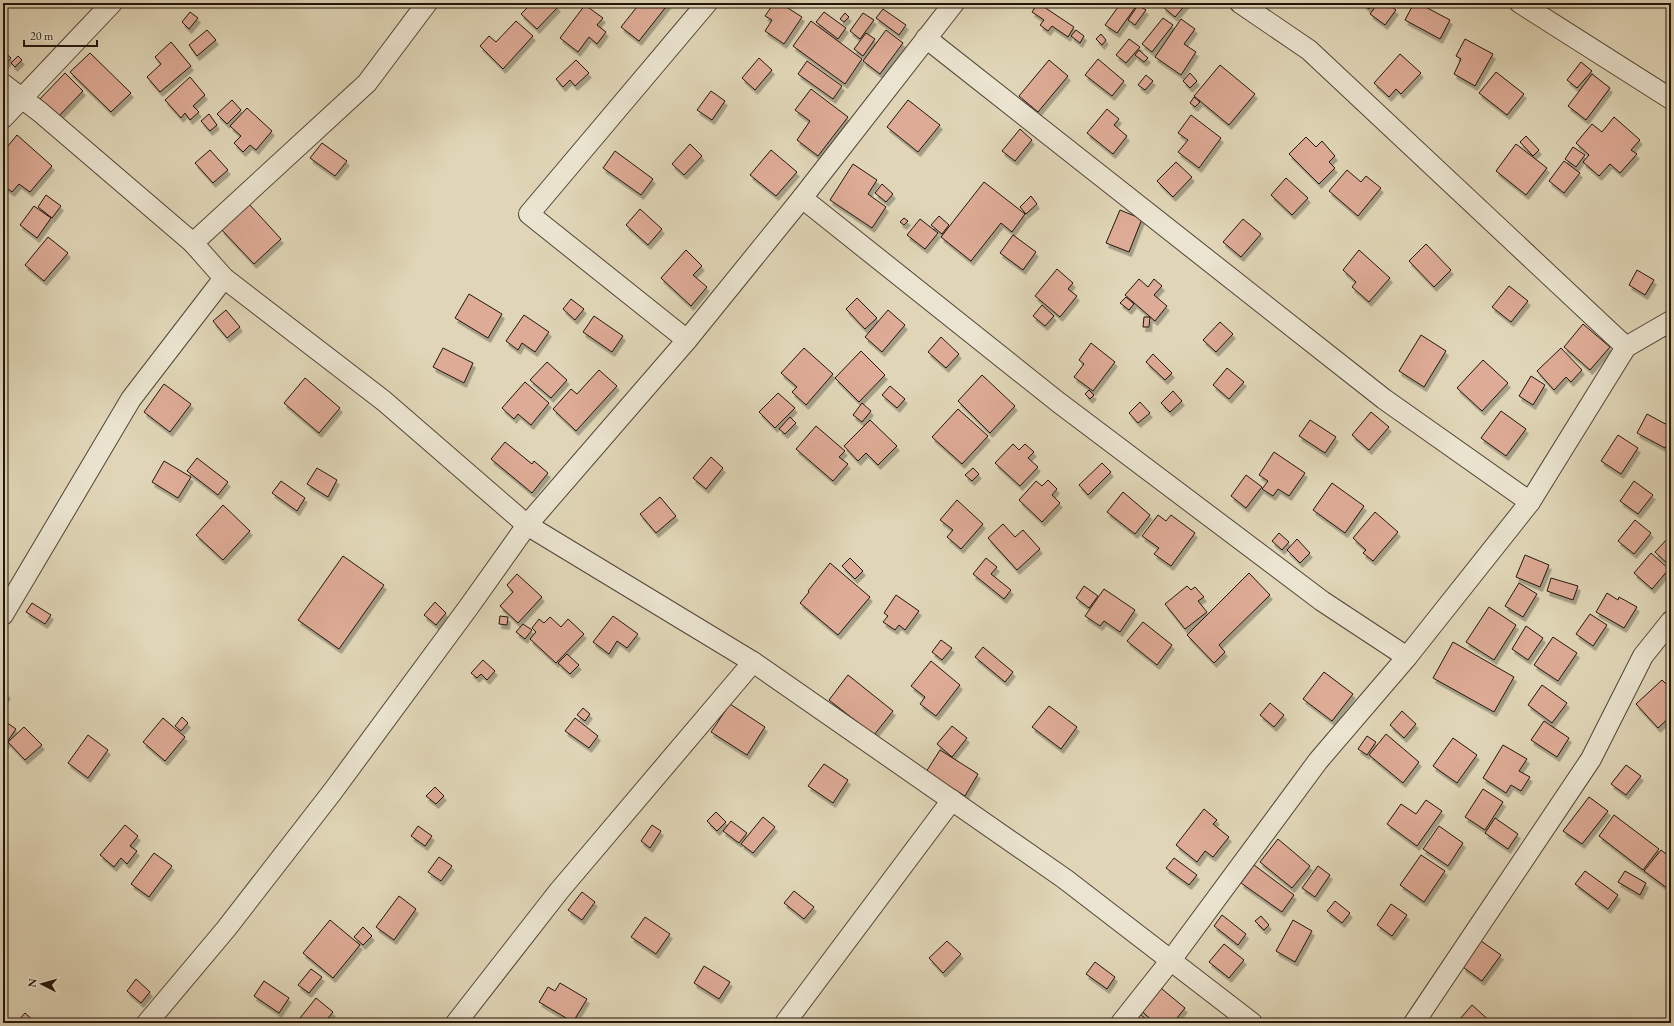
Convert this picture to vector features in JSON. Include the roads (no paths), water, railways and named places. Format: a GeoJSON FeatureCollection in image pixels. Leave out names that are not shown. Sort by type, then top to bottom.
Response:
{"type":"FeatureCollection","features":[{"type":"Feature","properties":{"kind":"street"},"geometry":{"type":"LineString","coordinates":[[3,118],[112,3]]}},
{"type":"Feature","properties":{"kind":"street"},"geometry":{"type":"LineString","coordinates":[[193,243],[367,83],[427,3]]}},
{"type":"Feature","properties":{"kind":"street"},"geometry":{"type":"LineString","coordinates":[[687,340],[529,214],[707,3]]}},
{"type":"Feature","properties":{"kind":"street"},"geometry":{"type":"LineString","coordinates":[[148,1023],[226,929],[333,791],[527,525],[687,340],[802,198],[954,3]]}},
{"type":"Feature","properties":{"kind":"street"},"geometry":{"type":"LineString","coordinates":[[1240,3],[1309,50],[1626,348]]}},
{"type":"Feature","properties":{"kind":"street"},"geometry":{"type":"LineString","coordinates":[[1520,3],[1671,99]]}},
{"type":"Feature","properties":{"kind":"street"},"geometry":{"type":"LineString","coordinates":[[926,38],[1384,399],[1530,502]]}},
{"type":"Feature","properties":{"kind":"street"},"geometry":{"type":"LineString","coordinates":[[3,84],[22,98],[193,243],[224,278],[384,401],[527,525],[753,662],[1065,879],[1252,1023]]}},
{"type":"Feature","properties":{"kind":"street"},"geometry":{"type":"LineString","coordinates":[[802,198],[1058,402],[1322,601],[1407,657]]}},
{"type":"Feature","properties":{"kind":"street"},"geometry":{"type":"LineString","coordinates":[[3,615],[131,399],[224,278]]}},
{"type":"Feature","properties":{"kind":"street"},"geometry":{"type":"LineString","coordinates":[[1121,1023],[1170,960],[1318,761],[1407,657],[1530,502],[1626,348],[1671,321]]}},
{"type":"Feature","properties":{"kind":"street"},"geometry":{"type":"LineString","coordinates":[[1414,1023],[1591,759],[1644,656],[1671,621]]}},
{"type":"Feature","properties":{"kind":"street"},"geometry":{"type":"LineString","coordinates":[[456,1023],[559,890],[753,662]]}},
{"type":"Feature","properties":{"kind":"street"},"geometry":{"type":"LineString","coordinates":[[785,1023],[952,800]]}}]}
